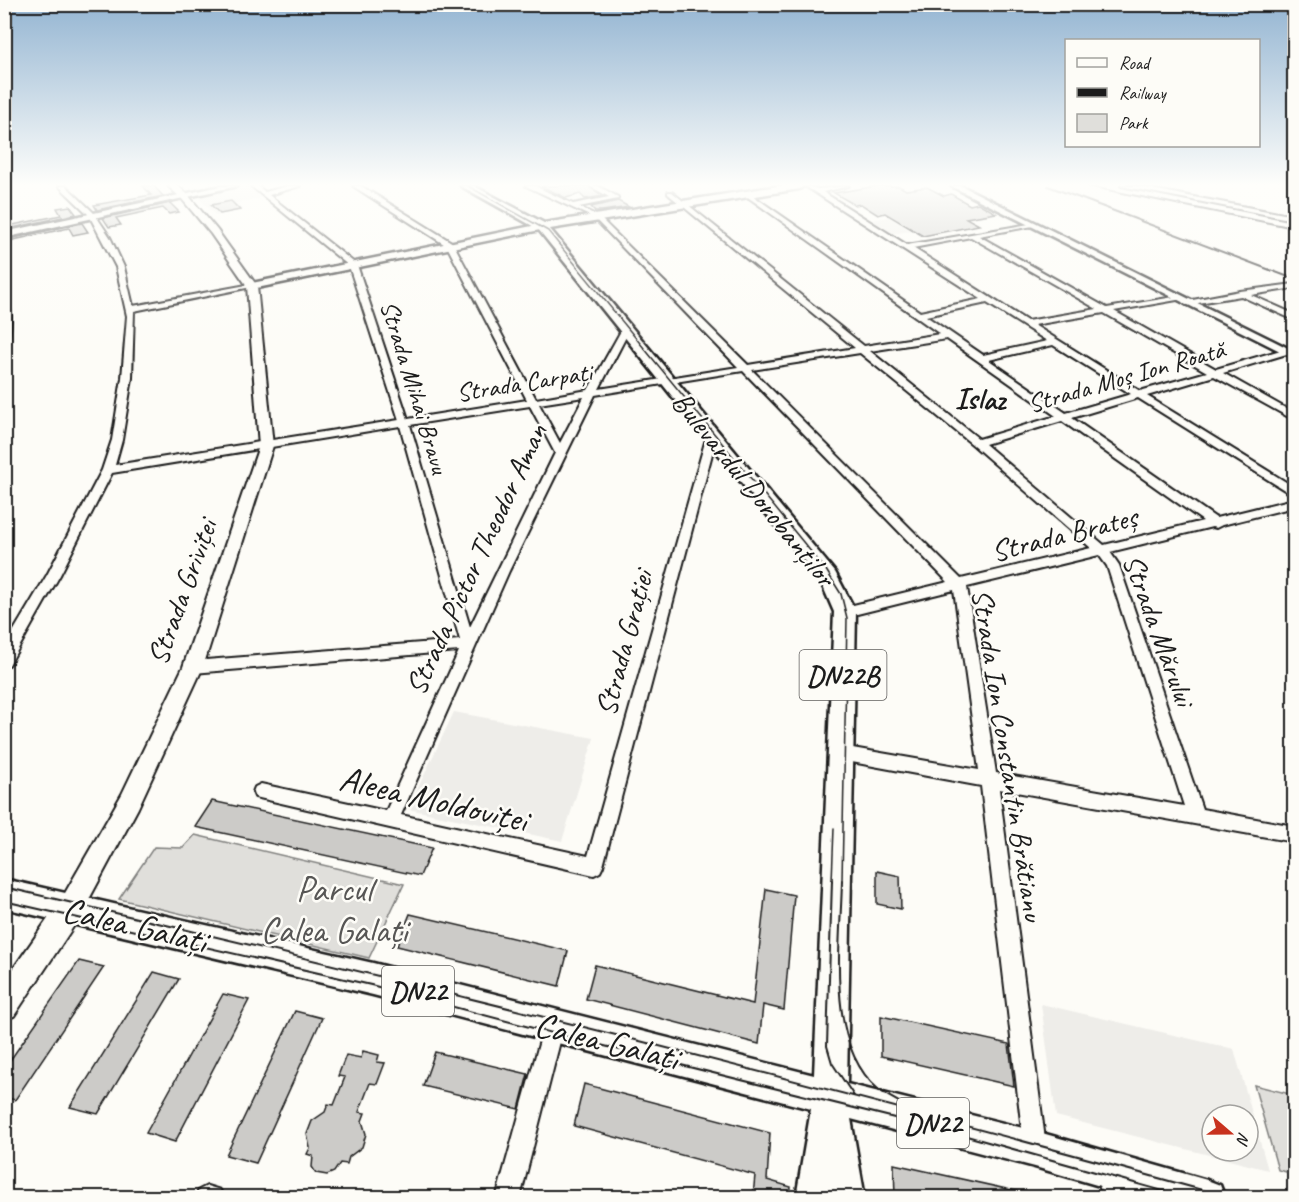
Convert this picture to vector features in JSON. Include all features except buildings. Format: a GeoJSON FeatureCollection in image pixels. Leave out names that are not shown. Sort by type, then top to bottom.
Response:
{"type":"FeatureCollection","features":[{"type":"Feature","properties":{"kind":"main road"},"geometry":{"type":"LineString","coordinates":[[221,242],[252,286]]}},
{"type":"Feature","properties":{"kind":"main road","name":"Bulevardul Dorobanților"},"geometry":{"type":"LineString","coordinates":[[555,242],[828,576],[845,612],[830,1096],[814,1197]]}},
{"type":"Feature","properties":{"kind":"main road","name":"Strada Griviței"},"geometry":{"type":"LineString","coordinates":[[4,1006],[70,909],[130,801],[193,667],[266,446],[252,286]]}},
{"type":"Feature","properties":{"kind":"main road","name":"Calea Galați"},"geometry":{"type":"LineString","coordinates":[[4,893],[373,979],[1035,1149],[1110,1183],[1208,1197]]}},
{"type":"Feature","properties":{"kind":"main road","name":"Bulevardul Dorobanților"},"geometry":{"type":"LineString","coordinates":[[830,1096],[848,1197]]}},
{"type":"Feature","properties":{"kind":"street"},"geometry":{"type":"LineString","coordinates":[[4,661],[53,575],[108,470],[117,440],[131,338],[131,309],[120,267],[108,242]]}},
{"type":"Feature","properties":{"kind":"street"},"geometry":{"type":"LineString","coordinates":[[324,242],[353,265]]}},
{"type":"Feature","properties":{"kind":"street"},"geometry":{"type":"LineString","coordinates":[[445,242],[450,245],[532,404],[560,453]]}},
{"type":"Feature","properties":{"kind":"street"},"geometry":{"type":"LineString","coordinates":[[131,309],[465,242]]}},
{"type":"Feature","properties":{"kind":"street","name":"Strada Ion Constantin Brătianu"},"geometry":{"type":"LineString","coordinates":[[621,242],[960,586],[989,779],[1035,1149]]}},
{"type":"Feature","properties":{"kind":"street","name":"Strada Mărului"},"geometry":{"type":"LineString","coordinates":[[730,242],[977,443],[1104,550],[1113,565],[1196,816]]}},
{"type":"Feature","properties":{"kind":"street"},"geometry":{"type":"LineString","coordinates":[[815,242],[1216,524]]}},
{"type":"Feature","properties":{"kind":"street"},"geometry":{"type":"LineString","coordinates":[[898,242],[1294,492]]}},
{"type":"Feature","properties":{"kind":"street"},"geometry":{"type":"LineString","coordinates":[[906,247],[933,242]]}},
{"type":"Feature","properties":{"kind":"street"},"geometry":{"type":"LineString","coordinates":[[985,242],[1294,417]]}},
{"type":"Feature","properties":{"kind":"street"},"geometry":{"type":"LineString","coordinates":[[1068,242],[1291,353]]}},
{"type":"Feature","properties":{"kind":"street","name":"Strada Mihai Bravu"},"geometry":{"type":"LineString","coordinates":[[353,265],[405,423],[468,645]]}},
{"type":"Feature","properties":{"kind":"street"},"geometry":{"type":"LineString","coordinates":[[1026,324],[1182,300],[1294,286]]}},
{"type":"Feature","properties":{"kind":"street"},"geometry":{"type":"LineString","coordinates":[[4,292],[7,317],[4,344]]}},
{"type":"Feature","properties":{"kind":"street"},"geometry":{"type":"LineString","coordinates":[[1240,293],[1294,317]]}},
{"type":"Feature","properties":{"kind":"street"},"geometry":{"type":"LineString","coordinates":[[917,315],[989,300]]}},
{"type":"Feature","properties":{"kind":"street","name":"Strada Pictor Theodor Aman"},"geometry":{"type":"LineString","coordinates":[[392,819],[468,645],[560,453],[626,329]]}},
{"type":"Feature","properties":{"kind":"street","name":"Strada Carpați"},"geometry":{"type":"LineString","coordinates":[[108,470],[946,336]]}},
{"type":"Feature","properties":{"kind":"street"},"geometry":{"type":"LineString","coordinates":[[980,359],[1055,342]]}},
{"type":"Feature","properties":{"kind":"street","name":"Strada Moș Ion Roată"},"geometry":{"type":"LineString","coordinates":[[977,443],[1291,353]]}},
{"type":"Feature","properties":{"kind":"street","name":"Strada Grației"},"geometry":{"type":"LineString","coordinates":[[594,866],[712,435]]}},
{"type":"Feature","properties":{"kind":"street","name":"Strada Brateș"},"geometry":{"type":"LineString","coordinates":[[845,612],[1216,524],[1294,503]]}},
{"type":"Feature","properties":{"kind":"street"},"geometry":{"type":"LineString","coordinates":[[193,667],[468,645]]}},
{"type":"Feature","properties":{"kind":"street"},"geometry":{"type":"LineString","coordinates":[[841,753],[1294,834]]}},
{"type":"Feature","properties":{"kind":"street","name":"Aleea Moldoviței"},"geometry":{"type":"LineString","coordinates":[[261,792],[392,819],[594,866]]}},
{"type":"Feature","properties":{"kind":"street"},"geometry":{"type":"LineString","coordinates":[[508,1197],[554,1026]]}},
{"type":"Feature","properties":{"kind":"shaded area"},"geometry":{"type":"Polygon","coordinates":[[[454,712],[594,738],[562,841],[408,809],[454,712]]]}},
{"type":"Feature","properties":{"kind":"shaded area"},"geometry":{"type":"Polygon","coordinates":[[[1041,1004],[1234,1049],[1249,1103],[1200,1103],[1200,1153],[1056,1116],[1041,1004]]]}},
{"type":"Feature","properties":{"kind":"shaded area"},"geometry":{"type":"Polygon","coordinates":[[[1260,1142],[1268,1170],[1241,1163],[1260,1163],[1260,1142]]]}},
{"type":"Feature","properties":{"kind":"green space","name":"Parcul Calea Galați"},"geometry":{"type":"Polygon","coordinates":[[[195,835],[404,884],[369,958],[119,899],[154,847],[183,848],[195,835]]]}},
{"type":"Feature","properties":{"kind":"green space"},"geometry":{"type":"Polygon","coordinates":[[[1254,1085],[1294,1095],[1294,1174],[1278,1170],[1254,1085]]]}},
{"type":"Feature","properties":{"kind":"tram line"},"geometry":{"type":"LineString","coordinates":[[557,242],[826,570],[841,594],[847,618],[842,881]]}},
{"type":"Feature","properties":{"kind":"tram line"},"geometry":{"type":"LineString","coordinates":[[832,881],[834,828]]}},
{"type":"Feature","properties":{"kind":"tram line"},"geometry":{"type":"LineString","coordinates":[[832,880],[827,1046],[832,1063],[854,1096]]}},
{"type":"Feature","properties":{"kind":"tram line"},"geometry":{"type":"LineString","coordinates":[[842,880],[840,991],[843,1019],[850,1046],[861,1069],[878,1089],[902,1104]]}},
{"type":"Feature","properties":{"kind":"tram line"},"geometry":{"type":"LineString","coordinates":[[4,887],[619,1036],[925,1115],[1231,1198]]}},
{"type":"Feature","properties":{"kind":"tram line"},"geometry":{"type":"LineString","coordinates":[[4,901],[371,985],[552,1033],[963,1135],[1188,1198]]}},
{"type":"Feature","properties":{"kind":"railway"},"geometry":{"type":"LineString","coordinates":[[1196,242],[1294,279]]}},
{"type":"Feature","properties":{"kind":"district","name":"Islaz"},"geometry":{"type":"Point","coordinates":[980,399]}}]}
